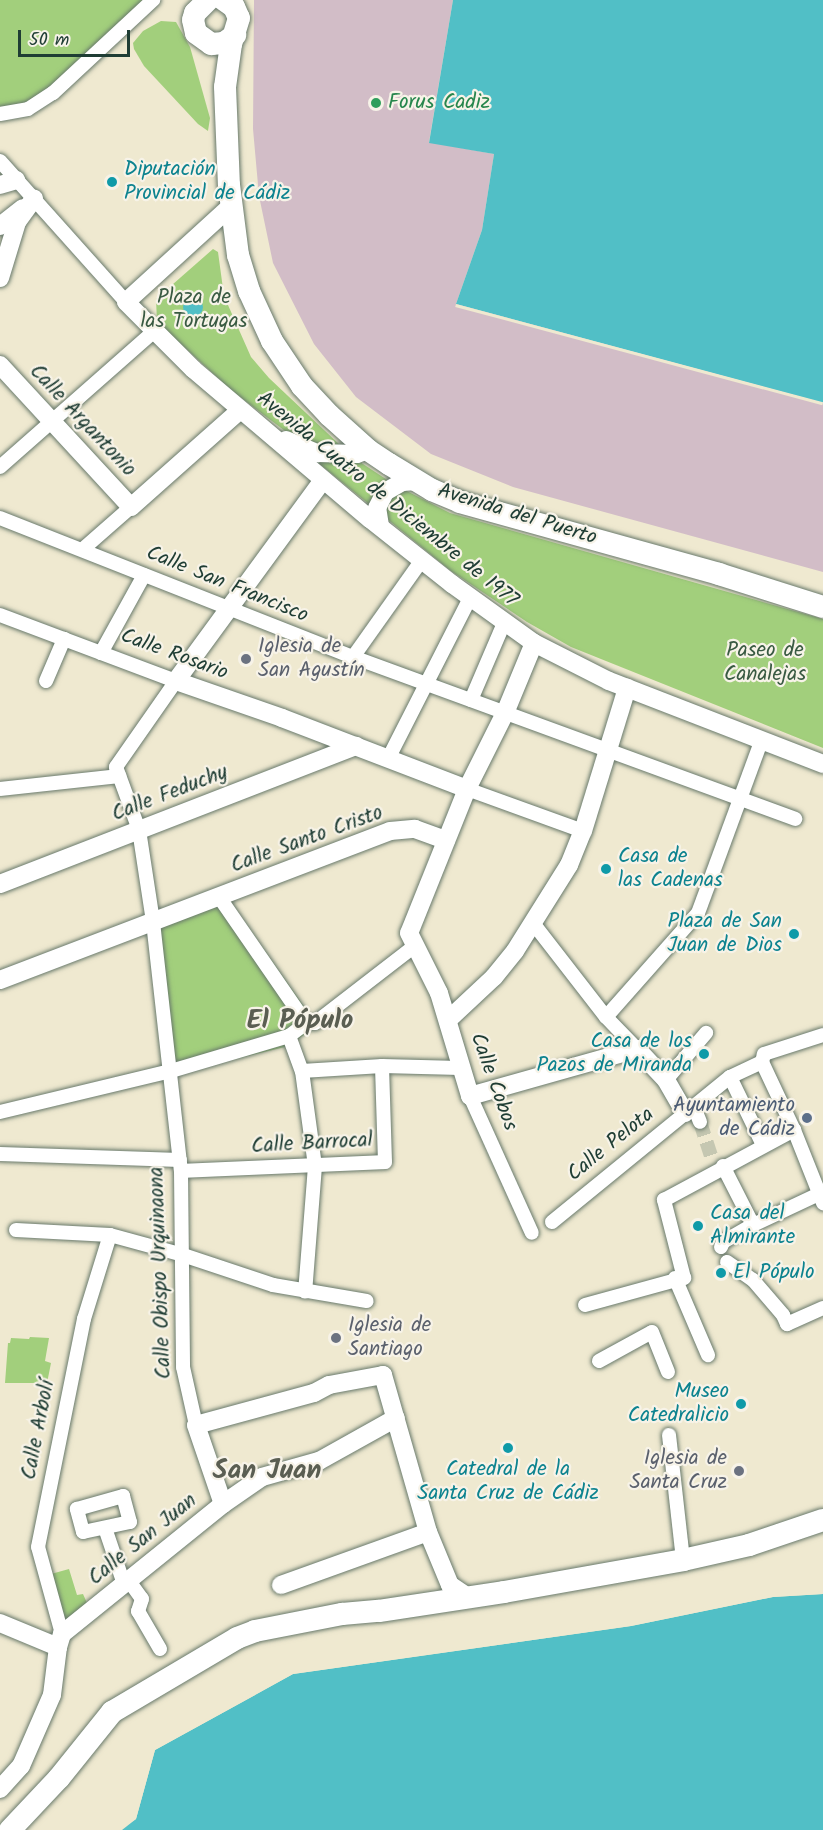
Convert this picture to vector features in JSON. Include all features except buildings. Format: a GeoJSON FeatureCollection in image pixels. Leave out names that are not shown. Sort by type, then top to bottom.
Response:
{"type":"FeatureCollection","features":[{"type":"Feature","properties":{"kind":"street"},"geometry":{"type":"LineString","coordinates":[[0,114],[28,109],[53,93],[153,0]]}},
{"type":"Feature","properties":{"kind":"street","name":"Avenida del Puerto"},"geometry":{"type":"LineString","coordinates":[[208,0],[197,8],[193,20],[196,33],[205,42],[225,87]]}},
{"type":"Feature","properties":{"kind":"street","name":"Avenida del Puerto"},"geometry":{"type":"LineString","coordinates":[[231,3],[239,24],[225,87],[231,206],[242,271],[272,341],[302,386],[329,415],[368,450],[417,481],[460,502],[719,574],[823,607]]}},
{"type":"Feature","properties":{"kind":"street"},"geometry":{"type":"LineString","coordinates":[[205,42],[224,43],[235,35]]}},
{"type":"Feature","properties":{"kind":"street","name":"Avenida Cuatro de Diciembre de 1977"},"geometry":{"type":"LineString","coordinates":[[0,161],[8,182],[34,200],[154,331],[239,411],[264,429],[422,560],[504,623],[534,644],[627,688],[823,764]]}},
{"type":"Feature","properties":{"kind":"street"},"geometry":{"type":"LineString","coordinates":[[0,226],[34,200]]}},
{"type":"Feature","properties":{"kind":"street"},"geometry":{"type":"LineString","coordinates":[[0,278],[17,222],[34,200]]}},
{"type":"Feature","properties":{"kind":"street"},"geometry":{"type":"LineString","coordinates":[[126,302],[231,206]]}},
{"type":"Feature","properties":{"kind":"street"},"geometry":{"type":"LineString","coordinates":[[0,467],[154,331]]}},
{"type":"Feature","properties":{"kind":"street","name":"Calle Argantonio"},"geometry":{"type":"LineString","coordinates":[[0,365],[131,507]]}},
{"type":"Feature","properties":{"kind":"street"},"geometry":{"type":"LineString","coordinates":[[83,549],[239,411]]}},
{"type":"Feature","properties":{"kind":"street"},"geometry":{"type":"LineString","coordinates":[[264,429],[316,453],[348,454],[368,450]]}},
{"type":"Feature","properties":{"kind":"street"},"geometry":{"type":"LineString","coordinates":[[0,789],[119,776],[116,767],[323,480]]}},
{"type":"Feature","properties":{"kind":"street"},"geometry":{"type":"LineString","coordinates":[[380,526],[377,508],[385,492],[402,482],[417,481]]}},
{"type":"Feature","properties":{"kind":"street","name":"Calle San Francisco"},"geometry":{"type":"LineString","coordinates":[[0,518],[353,657],[795,819]]}},
{"type":"Feature","properties":{"kind":"street"},"geometry":{"type":"LineString","coordinates":[[353,657],[422,560]]}},
{"type":"Feature","properties":{"kind":"street"},"geometry":{"type":"LineString","coordinates":[[101,653],[144,575]]}},
{"type":"Feature","properties":{"kind":"street"},"geometry":{"type":"LineString","coordinates":[[388,759],[471,596]]}},
{"type":"Feature","properties":{"kind":"street","name":"Calle Rosario"},"geometry":{"type":"LineString","coordinates":[[0,615],[467,789]]}},
{"type":"Feature","properties":{"kind":"street"},"geometry":{"type":"LineString","coordinates":[[471,700],[504,623]]}},
{"type":"Feature","properties":{"kind":"street"},"geometry":{"type":"LineString","coordinates":[[46,681],[64,639]]}},
{"type":"Feature","properties":{"kind":"street"},"geometry":{"type":"LineString","coordinates":[[0,1112],[171,1071],[289,1036],[306,1023],[315,1023],[416,945],[409,933],[467,789],[506,713],[534,644]]}},
{"type":"Feature","properties":{"kind":"street"},"geometry":{"type":"LineString","coordinates":[[448,1020],[494,977],[533,923],[569,865],[583,831],[627,688]]}},
{"type":"Feature","properties":{"kind":"street"},"geometry":{"type":"LineString","coordinates":[[606,1017],[698,913],[762,739]]}},
{"type":"Feature","properties":{"kind":"street","name":"Calle Feduchy"},"geometry":{"type":"LineString","coordinates":[[0,884],[356,746]]}},
{"type":"Feature","properties":{"kind":"street","name":"Calle Obispo Urquinaona"},"geometry":{"type":"LineString","coordinates":[[119,776],[139,830],[171,1071],[180,1165],[183,1367],[196,1425],[223,1504]]}},
{"type":"Feature","properties":{"kind":"street"},"geometry":{"type":"LineString","coordinates":[[467,789],[583,831]]}},
{"type":"Feature","properties":{"kind":"street","name":"Calle Santo Cristo"},"geometry":{"type":"LineString","coordinates":[[0,980],[390,831],[415,829],[446,840]]}},
{"type":"Feature","properties":{"kind":"street"},"geometry":{"type":"LineString","coordinates":[[219,897],[306,1023]]}},
{"type":"Feature","properties":{"kind":"street"},"geometry":{"type":"LineString","coordinates":[[533,923],[606,1017],[666,1080],[693,1114]]}},
{"type":"Feature","properties":{"kind":"street","name":"Calle Cobos"},"geometry":{"type":"LineString","coordinates":[[416,945],[439,993],[470,1096],[532,1233]]}},
{"type":"Feature","properties":{"kind":"street"},"geometry":{"type":"LineString","coordinates":[[666,1080],[706,1033]]}},
{"type":"Feature","properties":{"kind":"street"},"geometry":{"type":"LineString","coordinates":[[721,1247],[723,1242],[753,1225],[822,1197],[762,1062],[764,1054],[823,1035]]}},
{"type":"Feature","properties":{"kind":"street"},"geometry":{"type":"LineString","coordinates":[[289,1036],[302,1071],[315,1166],[305,1292]]}},
{"type":"Feature","properties":{"kind":"street"},"geometry":{"type":"LineString","coordinates":[[470,1096],[637,1049]]}},
{"type":"Feature","properties":{"kind":"street"},"geometry":{"type":"LineString","coordinates":[[762,1062],[728,1078],[763,1145]]}},
{"type":"Feature","properties":{"kind":"street"},"geometry":{"type":"LineString","coordinates":[[302,1071],[382,1066],[460,1068]]}},
{"type":"Feature","properties":{"kind":"street","name":"Calle Barrocal"},"geometry":{"type":"LineString","coordinates":[[0,1154],[180,1165],[315,1166],[386,1162],[382,1066]]}},
{"type":"Feature","properties":{"kind":"street","name":"Calle Pelota"},"geometry":{"type":"LineString","coordinates":[[552,1222],[693,1114],[728,1078]]}},
{"type":"Feature","properties":{"kind":"street"},"geometry":{"type":"LineString","coordinates":[[708,1355],[680,1278],[664,1200],[794,1130]]}},
{"type":"Feature","properties":{"kind":"street"},"geometry":{"type":"LineString","coordinates":[[711,1156],[753,1225]]}},
{"type":"Feature","properties":{"kind":"street"},"geometry":{"type":"LineString","coordinates":[[16,1230],[110,1235],[183,1255],[273,1285],[366,1301]]}},
{"type":"Feature","properties":{"kind":"street","name":"Calle Arbolí"},"geometry":{"type":"LineString","coordinates":[[60,1641],[38,1547],[84,1319],[110,1235]]}},
{"type":"Feature","properties":{"kind":"street"},"geometry":{"type":"LineString","coordinates":[[727,1262],[753,1280],[783,1315],[787,1324],[823,1308]]}},
{"type":"Feature","properties":{"kind":"street"},"geometry":{"type":"LineString","coordinates":[[585,1305],[680,1278]]}},
{"type":"Feature","properties":{"kind":"street"},"geometry":{"type":"LineString","coordinates":[[599,1360],[652,1332],[668,1371]]}},
{"type":"Feature","properties":{"kind":"street"},"geometry":{"type":"LineString","coordinates":[[196,1425],[314,1393],[329,1385],[383,1375],[428,1532],[459,1591]]}},
{"type":"Feature","properties":{"kind":"street","name":"Calle San Juan"},"geometry":{"type":"LineString","coordinates":[[60,1641],[127,1582],[223,1504],[262,1477],[319,1461],[396,1418]]}},
{"type":"Feature","properties":{"kind":"street"},"geometry":{"type":"LineString","coordinates":[[669,1435],[683,1560]]}},
{"type":"Feature","properties":{"kind":"street"},"geometry":{"type":"LineString","coordinates":[[10,1830],[59,1778],[101,1724],[120,1707],[237,1638],[273,1626],[342,1614],[379,1611],[501,1578],[583,1576],[683,1560],[749,1545],[823,1520]]}},
{"type":"Feature","properties":{"kind":"street"},"geometry":{"type":"LineString","coordinates":[[105,1528],[127,1582],[142,1599],[138,1611],[160,1649]]}},
{"type":"Feature","properties":{"kind":"street"},"geometry":{"type":"LineString","coordinates":[[281,1585],[428,1532]]}},
{"type":"Feature","properties":{"kind":"street"},"geometry":{"type":"LineString","coordinates":[[342,1614],[378,1600],[459,1591]]}},
{"type":"Feature","properties":{"kind":"street"},"geometry":{"type":"LineString","coordinates":[[0,1623],[60,1641],[52,1695],[21,1766],[0,1789]]}},
{"type":"Feature","properties":{"kind":"street"},"geometry":{"type":"LineString","coordinates":[[28,1830],[77,1770],[87,1744]]}},
{"type":"Feature","properties":{"kind":"shaded area"},"geometry":{"type":"Polygon","coordinates":[[[254,0],[453,0],[429,142],[494,154],[482,230],[456,304],[823,403],[823,572],[513,487],[431,454],[356,397],[314,344],[273,263],[259,196],[253,129],[254,0]]]}},
{"type":"Feature","properties":{"kind":"green space"},"geometry":{"type":"Polygon","coordinates":[[[0,0],[153,0],[53,93],[0,114],[0,0]]]}},
{"type":"Feature","properties":{"kind":"green space"},"geometry":{"type":"Polygon","coordinates":[[[161,21],[176,22],[190,47],[210,118],[208,131],[198,124],[144,66],[134,49],[133,43],[143,31],[161,21]]]}},
{"type":"Feature","properties":{"kind":"green space","name":"Plaza de las Tortugas"},"geometry":{"type":"Polygon","coordinates":[[[213,249],[218,252],[224,296],[251,357],[269,378],[341,446],[301,443],[231,390],[157,322],[156,299],[213,249]]]}},
{"type":"Feature","properties":{"kind":"green space","name":"Paseo de Canalejas"},"geometry":{"type":"Polygon","coordinates":[[[357,460],[395,485],[450,513],[823,619],[823,748],[571,647],[527,622],[451,571],[316,461],[357,460]]]}},
{"type":"Feature","properties":{"kind":"green space"},"geometry":{"type":"Polygon","coordinates":[[[222,890],[317,1025],[289,1046],[178,1073],[149,928],[222,890]]]}},
{"type":"Feature","properties":{"kind":"green space"},"geometry":{"type":"Polygon","coordinates":[[[30,1337],[49,1338],[45,1361],[51,1363],[47,1383],[5,1383],[8,1343],[11,1338],[29,1339],[30,1337]]]}},
{"type":"Feature","properties":{"kind":"green space"},"geometry":{"type":"Polygon","coordinates":[[[69,1569],[77,1595],[83,1594],[87,1603],[64,1621],[51,1574],[69,1569]]]}},
{"type":"Feature","properties":{"kind":"water"},"geometry":{"type":"Polygon","coordinates":[[[453,0],[823,0],[823,403],[456,304],[482,230],[494,154],[429,143],[453,0]]]}},
{"type":"Feature","properties":{"kind":"water"},"geometry":{"type":"Polygon","coordinates":[[[193,297],[200,300],[203,307],[200,314],[193,317],[186,314],[183,307],[186,300],[193,297]]]}},
{"type":"Feature","properties":{"kind":"water"},"geometry":{"type":"Polygon","coordinates":[[[823,1594],[823,1830],[122,1830],[136,1819],[155,1750],[293,1674],[631,1626],[773,1597],[823,1594]]]}},
{"type":"Feature","properties":{"kind":"pier"},"geometry":{"type":"Polygon","coordinates":[[[456,304],[823,402],[822,405],[455,307],[456,304]]]}},
{"type":"Feature","properties":{"kind":"pier"},"geometry":{"type":"Polygon","coordinates":[[[823,1591],[823,1594],[773,1597],[631,1626],[293,1674],[155,1750],[136,1819],[119,1830],[133,1817],[153,1748],[292,1671],[630,1623],[773,1594],[823,1591]]]}},
{"type":"Feature","properties":{"kind":"tunnel"},"geometry":{"type":"LineString","coordinates":[[700,1122],[711,1156]]}},
{"type":"Feature","properties":{"kind":"place","name":"Forus Cadiz"},"geometry":{"type":"Point","coordinates":[376,103]}},
{"type":"Feature","properties":{"kind":"place","name":"Diputación Provincial de Cádiz"},"geometry":{"type":"Point","coordinates":[112,182]}},
{"type":"Feature","properties":{"kind":"place","name":"Iglesia de San Agustín"},"geometry":{"type":"Point","coordinates":[246,659]}},
{"type":"Feature","properties":{"kind":"place","name":"Casa de las Cadenas"},"geometry":{"type":"Point","coordinates":[606,869]}},
{"type":"Feature","properties":{"kind":"place","name":"Plaza de San Juan de Dios"},"geometry":{"type":"Point","coordinates":[794,934]}},
{"type":"Feature","properties":{"kind":"place","name":"Casa de los Pazos de Miranda"},"geometry":{"type":"Point","coordinates":[704,1054]}},
{"type":"Feature","properties":{"kind":"place","name":"Ayuntamiento de Cádiz"},"geometry":{"type":"Point","coordinates":[807,1118]}},
{"type":"Feature","properties":{"kind":"place","name":"Casa del Almirante"},"geometry":{"type":"Point","coordinates":[698,1226]}},
{"type":"Feature","properties":{"kind":"place","name":"El Pópulo"},"geometry":{"type":"Point","coordinates":[721,1273]}},
{"type":"Feature","properties":{"kind":"place","name":"Iglesia de Santiago"},"geometry":{"type":"Point","coordinates":[336,1338]}},
{"type":"Feature","properties":{"kind":"place","name":"Museo Catedralicio"},"geometry":{"type":"Point","coordinates":[741,1404]}},
{"type":"Feature","properties":{"kind":"place","name":"Catedral de la Santa Cruz de Cádiz"},"geometry":{"type":"Point","coordinates":[508,1448]}},
{"type":"Feature","properties":{"kind":"place","name":"Iglesia de Santa Cruz"},"geometry":{"type":"Point","coordinates":[739,1471]}},
{"type":"Feature","properties":{"kind":"district","name":"El Pópulo"},"geometry":{"type":"Point","coordinates":[300,1021]}},
{"type":"Feature","properties":{"kind":"district","name":"San Juan"},"geometry":{"type":"Point","coordinates":[267,1471]}}]}
